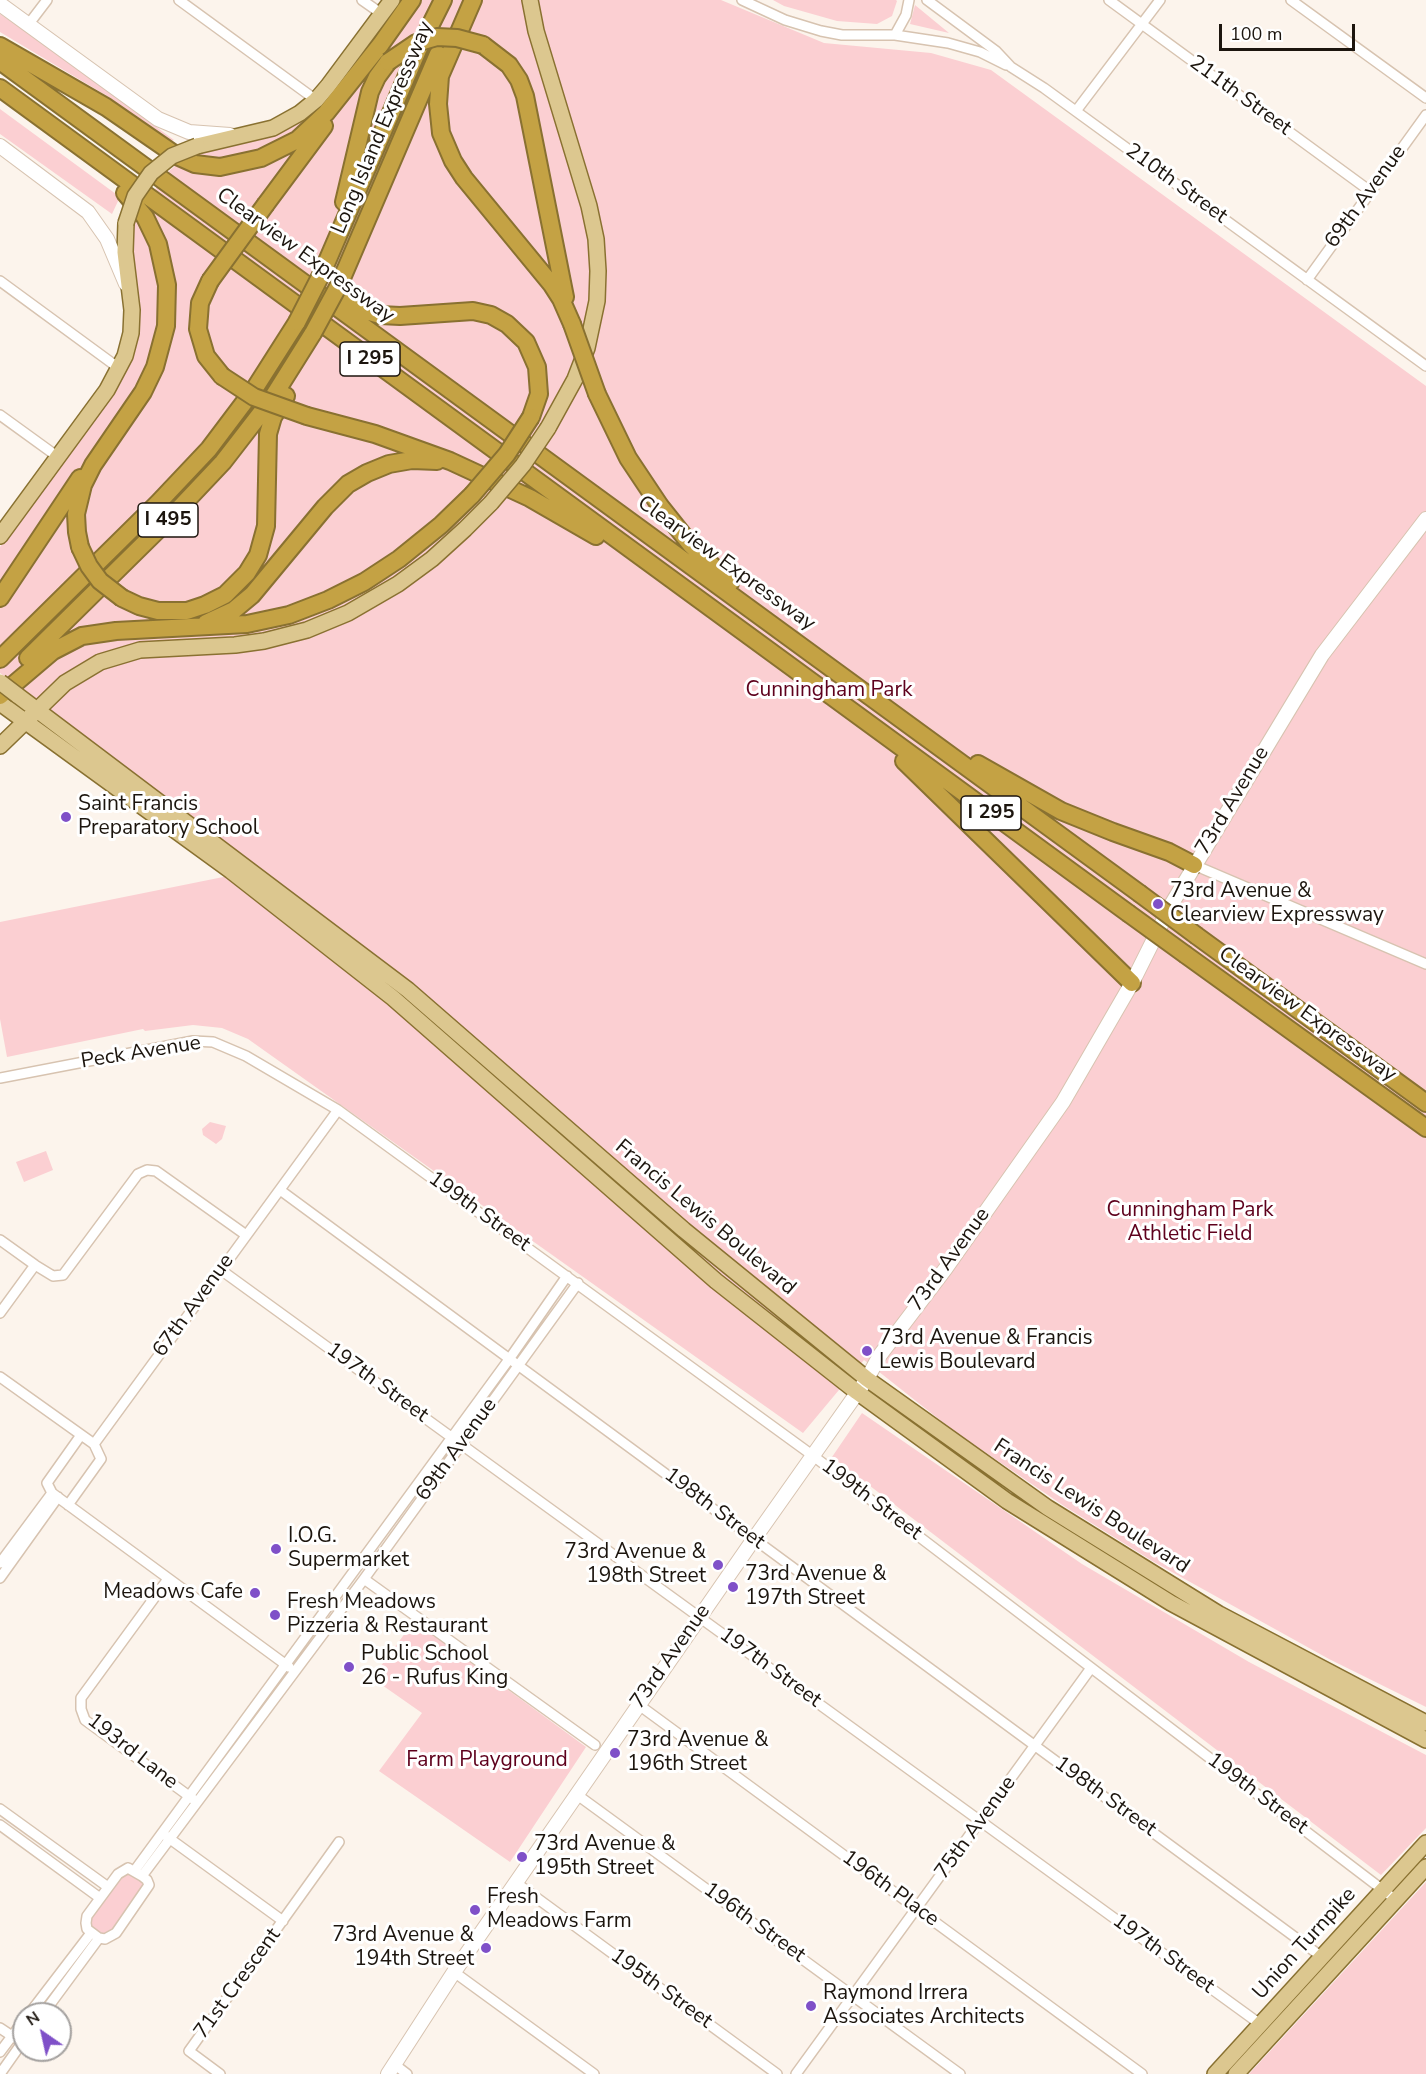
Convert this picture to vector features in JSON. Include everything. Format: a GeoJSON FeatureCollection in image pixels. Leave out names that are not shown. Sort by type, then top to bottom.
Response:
{"type":"FeatureCollection","features":[{"type":"Feature","properties":{"kind":"highway"},"geometry":{"type":"LineString","coordinates":[[412,0],[210,281],[200,303],[198,330],[206,356],[222,376],[264,401],[307,416],[394,440],[483,476],[548,508],[680,585]]}},
{"type":"Feature","properties":{"kind":"highway","name":"Long Island Expressway"},"geometry":{"type":"LineString","coordinates":[[0,659],[198,461],[255,388],[297,322],[322,273],[442,0]]}},
{"type":"Feature","properties":{"kind":"highway","name":"Long Island Expressway"},"geometry":{"type":"LineString","coordinates":[[0,684],[154,534],[223,462],[271,400],[313,333],[339,285],[436,58],[465,0]]}},
{"type":"Feature","properties":{"kind":"highway"},"geometry":{"type":"LineString","coordinates":[[473,0],[440,76],[438,104],[441,133],[453,161],[464,178],[561,299],[611,426],[655,499],[682,535],[719,574],[802,648]]}},
{"type":"Feature","properties":{"kind":"highway"},"geometry":{"type":"LineString","coordinates":[[322,273],[352,170],[370,92],[377,77],[388,62],[416,43],[437,37],[457,38],[483,45],[509,65],[519,80],[525,96],[557,262],[572,324]]}},
{"type":"Feature","properties":{"kind":"highway"},"geometry":{"type":"LineString","coordinates":[[0,46],[106,107],[177,156],[195,164],[220,167],[261,158],[297,140],[326,113],[381,44]]}},
{"type":"Feature","properties":{"kind":"highway","name":"Clearview Expressway"},"geometry":{"type":"LineString","coordinates":[[0,61],[1426,1103]]}},
{"type":"Feature","properties":{"kind":"highway","name":"Clearview Expressway"},"geometry":{"type":"LineString","coordinates":[[0,88],[1306,1044],[1426,1128]]}},
{"type":"Feature","properties":{"kind":"highway"},"geometry":{"type":"LineString","coordinates":[[61,133],[140,210],[154,233],[162,258],[168,298],[164,341],[150,381],[93,465],[83,485],[76,514],[80,547],[89,566],[100,581],[122,598],[139,606],[158,611],[187,610],[206,605],[225,595],[247,573],[262,546],[266,526],[266,452],[270,425],[293,382],[313,333]]}},
{"type":"Feature","properties":{"kind":"highway"},"geometry":{"type":"LineString","coordinates":[[5,700],[42,659],[72,640],[104,632],[248,624],[289,615],[358,585],[399,559],[441,525],[472,495],[507,454],[531,417],[539,394],[537,367],[526,342],[507,324],[491,315],[473,311],[400,316],[372,313],[349,304],[267,256]]}},
{"type":"Feature","properties":{"kind":"highway"},"geometry":{"type":"LineString","coordinates":[[0,598],[78,481],[125,420]]}},
{"type":"Feature","properties":{"kind":"highway"},"geometry":{"type":"LineString","coordinates":[[170,629],[212,621],[244,602],[260,587],[332,499],[348,484],[367,473],[389,464],[424,460],[449,463],[483,476]]}},
{"type":"Feature","properties":{"kind":"highway"},"geometry":{"type":"LineString","coordinates":[[891,712],[1061,811],[1103,829],[1169,852],[1194,865]]}},
{"type":"Feature","properties":{"kind":"highway"},"geometry":{"type":"LineString","coordinates":[[854,713],[1131,983]]}},
{"type":"Feature","properties":{"kind":"highway"},"geometry":{"type":"LineString","coordinates":[[1306,1044],[1426,1140]]}},
{"type":"Feature","properties":{"kind":"main road"},"geometry":{"type":"LineString","coordinates":[[0,536],[120,369],[126,356],[131,333],[132,299],[125,252],[126,223],[135,196],[151,173],[172,156],[197,146],[282,124],[300,113],[316,100],[342,69],[392,0]]}},
{"type":"Feature","properties":{"kind":"main road"},"geometry":{"type":"LineString","coordinates":[[0,746],[76,674],[100,662],[127,653],[154,649],[250,644],[294,634],[336,618],[374,598],[410,575],[453,540],[491,503],[523,465],[548,428],[575,379],[587,348],[597,301],[598,263],[589,206],[536,31],[530,0]]}},
{"type":"Feature","properties":{"kind":"main road","name":"Francis Lewis Boulevard"},"geometry":{"type":"LineString","coordinates":[[0,684],[5,700],[24,721],[231,872],[393,998],[716,1281],[857,1392],[1006,1502],[1171,1603],[1426,1740]]}},
{"type":"Feature","properties":{"kind":"main road","name":"Francis Lewis Boulevard"},"geometry":{"type":"LineString","coordinates":[[5,700],[37,709],[408,990],[684,1230],[867,1379],[1048,1508],[1219,1614],[1426,1723]]}},
{"type":"Feature","properties":{"kind":"main road","name":"Union Turnpike"},"geometry":{"type":"LineString","coordinates":[[1215,2074],[1426,1843]]}},
{"type":"Feature","properties":{"kind":"main road","name":"Union Turnpike"},"geometry":{"type":"LineString","coordinates":[[1236,2074],[1426,1867]]}},
{"type":"Feature","properties":{"kind":"street"},"geometry":{"type":"LineString","coordinates":[[28,25],[47,0]]}},
{"type":"Feature","properties":{"kind":"street"},"geometry":{"type":"LineString","coordinates":[[179,0],[316,100]]}},
{"type":"Feature","properties":{"kind":"street"},"geometry":{"type":"LineString","coordinates":[[362,0],[382,14]]}},
{"type":"Feature","properties":{"kind":"street"},"geometry":{"type":"LineString","coordinates":[[742,0],[785,20],[821,31],[842,35],[895,35],[948,43],[980,52],[1011,67]]}},
{"type":"Feature","properties":{"kind":"street"},"geometry":{"type":"LineString","coordinates":[[895,35],[906,15],[909,0]]}},
{"type":"Feature","properties":{"kind":"street","name":"210th Street"},"geometry":{"type":"LineString","coordinates":[[927,0],[996,51],[1011,67],[1076,111],[1426,366]]}},
{"type":"Feature","properties":{"kind":"street","name":"211th Street"},"geometry":{"type":"LineString","coordinates":[[1109,0],[1370,191]]}},
{"type":"Feature","properties":{"kind":"street"},"geometry":{"type":"LineString","coordinates":[[1076,111],[1160,0]]}},
{"type":"Feature","properties":{"kind":"street"},"geometry":{"type":"LineString","coordinates":[[1291,0],[1426,98]]}},
{"type":"Feature","properties":{"kind":"street"},"geometry":{"type":"LineString","coordinates":[[0,4],[148,112],[169,124],[189,132],[210,135],[253,133]]}},
{"type":"Feature","properties":{"kind":"street","name":"69th Avenue"},"geometry":{"type":"LineString","coordinates":[[1307,280],[1426,115]]}},
{"type":"Feature","properties":{"kind":"street"},"geometry":{"type":"LineString","coordinates":[[0,146],[80,204],[96,221],[111,248],[132,299]]}},
{"type":"Feature","properties":{"kind":"street"},"geometry":{"type":"LineString","coordinates":[[0,281],[120,369]]}},
{"type":"Feature","properties":{"kind":"street"},"geometry":{"type":"LineString","coordinates":[[0,415],[58,457]]}},
{"type":"Feature","properties":{"kind":"street","name":"73rd Avenue"},"geometry":{"type":"LineString","coordinates":[[391,2069],[454,1971],[576,1794],[867,1379],[880,1354],[946,1268],[1063,1102],[1131,983],[1170,904],[1322,655],[1426,519]]}},
{"type":"Feature","properties":{"kind":"street"},"geometry":{"type":"LineString","coordinates":[[1194,865],[1426,964]]}},
{"type":"Feature","properties":{"kind":"street","name":"Peck Avenue"},"geometry":{"type":"LineString","coordinates":[[0,1078],[193,1041],[213,1042],[246,1056],[338,1110]]}},
{"type":"Feature","properties":{"kind":"street","name":"67th Avenue"},"geometry":{"type":"LineString","coordinates":[[94,1444],[338,1110]]}},
{"type":"Feature","properties":{"kind":"street","name":"199th Street"},"geometry":{"type":"LineString","coordinates":[[338,1110],[812,1455],[1396,1900]]}},
{"type":"Feature","properties":{"kind":"street"},"geometry":{"type":"LineString","coordinates":[[0,1240],[53,1276],[63,1275],[138,1174],[147,1170],[156,1171],[246,1235]]}},
{"type":"Feature","properties":{"kind":"street","name":"198th Street"},"geometry":{"type":"LineString","coordinates":[[280,1190],[1322,1957]]}},
{"type":"Feature","properties":{"kind":"street"},"geometry":{"type":"LineString","coordinates":[[0,1313],[35,1265]]}},
{"type":"Feature","properties":{"kind":"street","name":"197th Street"},"geometry":{"type":"LineString","coordinates":[[221,1270],[1260,2024]]}},
{"type":"Feature","properties":{"kind":"street","name":"69th Avenue"},"geometry":{"type":"LineString","coordinates":[[138,1873],[161,1832],[193,1799],[294,1671],[461,1445],[567,1276]]}},
{"type":"Feature","properties":{"kind":"street","name":"69th Avenue"},"geometry":{"type":"LineString","coordinates":[[138,1873],[170,1839],[193,1799],[285,1664],[451,1437],[578,1283]]}},
{"type":"Feature","properties":{"kind":"street"},"geometry":{"type":"LineString","coordinates":[[0,1377],[94,1444],[100,1459],[68,1505]]}},
{"type":"Feature","properties":{"kind":"street"},"geometry":{"type":"LineString","coordinates":[[81,1435],[47,1483],[54,1495],[294,1671]]}},
{"type":"Feature","properties":{"kind":"street"},"geometry":{"type":"LineString","coordinates":[[0,1563],[54,1495]]}},
{"type":"Feature","properties":{"kind":"street"},"geometry":{"type":"LineString","coordinates":[[0,1578],[54,1495]]}},
{"type":"Feature","properties":{"kind":"street","name":"193rd Lane"},"geometry":{"type":"LineString","coordinates":[[168,1579],[81,1698],[81,1709],[85,1720],[193,1799]]}},
{"type":"Feature","properties":{"kind":"street"},"geometry":{"type":"LineString","coordinates":[[364,1579],[595,1745]]}},
{"type":"Feature","properties":{"kind":"street","name":"75th Avenue"},"geometry":{"type":"LineString","coordinates":[[796,2074],[1091,1668]]}},
{"type":"Feature","properties":{"kind":"street","name":"196th Place"},"geometry":{"type":"LineString","coordinates":[[639,1705],[1142,2074]]}},
{"type":"Feature","properties":{"kind":"street","name":"196th Street"},"geometry":{"type":"LineString","coordinates":[[576,1794],[960,2074]]}},
{"type":"Feature","properties":{"kind":"street"},"geometry":{"type":"LineString","coordinates":[[0,1811],[108,1887]]}},
{"type":"Feature","properties":{"kind":"street"},"geometry":{"type":"LineString","coordinates":[[0,1825],[100,1898]]}},
{"type":"Feature","properties":{"kind":"street","name":"71st Crescent"},"geometry":{"type":"LineString","coordinates":[[161,1832],[282,1922]]}},
{"type":"Feature","properties":{"kind":"street","name":"71st Crescent"},"geometry":{"type":"LineString","coordinates":[[214,2072],[189,2051],[339,1842]]}},
{"type":"Feature","properties":{"kind":"street","name":"69th Avenue"},"geometry":{"type":"LineString","coordinates":[[128,1868],[138,1873],[147,1880],[149,1885],[144,1895],[116,1933],[105,1939],[95,1935],[86,1923],[87,1916],[123,1870],[128,1868]]}},
{"type":"Feature","properties":{"kind":"street","name":"195th Street"},"geometry":{"type":"LineString","coordinates":[[516,1882],[777,2074]]}},
{"type":"Feature","properties":{"kind":"street","name":"69th Avenue"},"geometry":{"type":"LineString","coordinates":[[38,2002],[95,1935]]}},
{"type":"Feature","properties":{"kind":"street","name":"69th Avenue"},"geometry":{"type":"LineString","coordinates":[[51,2002],[95,1935]]}},
{"type":"Feature","properties":{"kind":"street"},"geometry":{"type":"LineString","coordinates":[[454,1971],[594,2074]]}},
{"type":"Feature","properties":{"kind":"street"},"geometry":{"type":"LineString","coordinates":[[0,2028],[12,2036],[0,2052]]}},
{"type":"Feature","properties":{"kind":"street"},"geometry":{"type":"LineString","coordinates":[[0,2074],[12,2057]]}},
{"type":"Feature","properties":{"kind":"street"},"geometry":{"type":"LineString","coordinates":[[391,2069],[407,2074]]}},
{"type":"Feature","properties":{"kind":"green space","name":"Cunningham Park"},"geometry":{"type":"Polygon","coordinates":[[[401,0],[721,0],[824,43],[931,53],[991,70],[1426,386],[1426,1707],[1329,1659],[1154,1562],[1064,1506],[954,1431],[864,1360],[803,1433],[248,1039],[222,1028],[193,1025],[145,1031],[143,1029],[7,1057],[0,1019],[0,922],[258,870],[0,673],[0,547],[123,376],[129,250],[134,217],[119,199],[112,214],[0,134],[0,109],[120,197],[143,205],[175,163],[201,151],[246,142],[291,128],[311,115],[349,72],[401,0]]]}},
{"type":"Feature","properties":{"kind":"green space"},"geometry":{"type":"Polygon","coordinates":[[[773,0],[897,1],[892,16],[877,24],[837,21],[784,6],[773,0]]]}},
{"type":"Feature","properties":{"kind":"green space"},"geometry":{"type":"Polygon","coordinates":[[[915,5],[949,33],[910,24],[915,5]]]}},
{"type":"Feature","properties":{"kind":"green space"},"geometry":{"type":"Polygon","coordinates":[[[0,14],[174,140],[169,142],[107,96],[0,32],[0,14]]]}},
{"type":"Feature","properties":{"kind":"green space"},"geometry":{"type":"Polygon","coordinates":[[[210,1122],[226,1126],[222,1139],[216,1144],[203,1135],[202,1129],[210,1122]]]}},
{"type":"Feature","properties":{"kind":"green space"},"geometry":{"type":"Polygon","coordinates":[[[46,1151],[53,1170],[24,1182],[16,1162],[46,1151]]]}},
{"type":"Feature","properties":{"kind":"green space"},"geometry":{"type":"Polygon","coordinates":[[[862,1413],[1082,1564],[1249,1662],[1426,1755],[1426,1828],[1381,1875],[832,1457],[862,1413]]]}},
{"type":"Feature","properties":{"kind":"green space","name":"Farm Playground"},"geometry":{"type":"Polygon","coordinates":[[[414,1621],[586,1747],[510,1862],[379,1771],[422,1713],[372,1678],[414,1621]]]}},
{"type":"Feature","properties":{"kind":"green space"},"geometry":{"type":"Polygon","coordinates":[[[132,1873],[140,1879],[143,1886],[110,1932],[102,1934],[92,1927],[91,1918],[122,1876],[132,1873]]]}},
{"type":"Feature","properties":{"kind":"green space"},"geometry":{"type":"Polygon","coordinates":[[[1426,1882],[1426,2074],[1249,2074],[1426,1882]]]}},
{"type":"Feature","properties":{"kind":"place","name":"Saint Francis Preparatory School"},"geometry":{"type":"Point","coordinates":[66,817]}},
{"type":"Feature","properties":{"kind":"place","name":"73rd Avenue & Clearview Expressway"},"geometry":{"type":"Point","coordinates":[1158,904]}},
{"type":"Feature","properties":{"kind":"place","name":"73rd Avenue & Francis Lewis Boulevard"},"geometry":{"type":"Point","coordinates":[867,1351]}},
{"type":"Feature","properties":{"kind":"place","name":"I.O.G. Supermarket"},"geometry":{"type":"Point","coordinates":[276,1549]}},
{"type":"Feature","properties":{"kind":"place","name":"73rd Avenue & 198th Street"},"geometry":{"type":"Point","coordinates":[718,1565]}},
{"type":"Feature","properties":{"kind":"place","name":"73rd Avenue & 197th Street"},"geometry":{"type":"Point","coordinates":[733,1587]}},
{"type":"Feature","properties":{"kind":"place","name":"Meadows Cafe"},"geometry":{"type":"Point","coordinates":[255,1593]}},
{"type":"Feature","properties":{"kind":"place","name":"Fresh Meadows Pizzeria & Restaurant"},"geometry":{"type":"Point","coordinates":[275,1615]}},
{"type":"Feature","properties":{"kind":"place","name":"Public School 26 - Rufus King"},"geometry":{"type":"Point","coordinates":[349,1667]}},
{"type":"Feature","properties":{"kind":"place","name":"73rd Avenue & 196th Street"},"geometry":{"type":"Point","coordinates":[615,1753]}},
{"type":"Feature","properties":{"kind":"place","name":"73rd Avenue & 195th Street"},"geometry":{"type":"Point","coordinates":[522,1857]}},
{"type":"Feature","properties":{"kind":"place","name":"Fresh Meadows Farm"},"geometry":{"type":"Point","coordinates":[475,1910]}},
{"type":"Feature","properties":{"kind":"place","name":"73rd Avenue & 194th Street"},"geometry":{"type":"Point","coordinates":[486,1948]}},
{"type":"Feature","properties":{"kind":"place","name":"Raymond Irrera Associates Architects"},"geometry":{"type":"Point","coordinates":[811,2006]}},
{"type":"Feature","properties":{"kind":"park label","name":"Cunningham Park Athletic Field"},"geometry":{"type":"Point","coordinates":[1190,1223]}}]}
